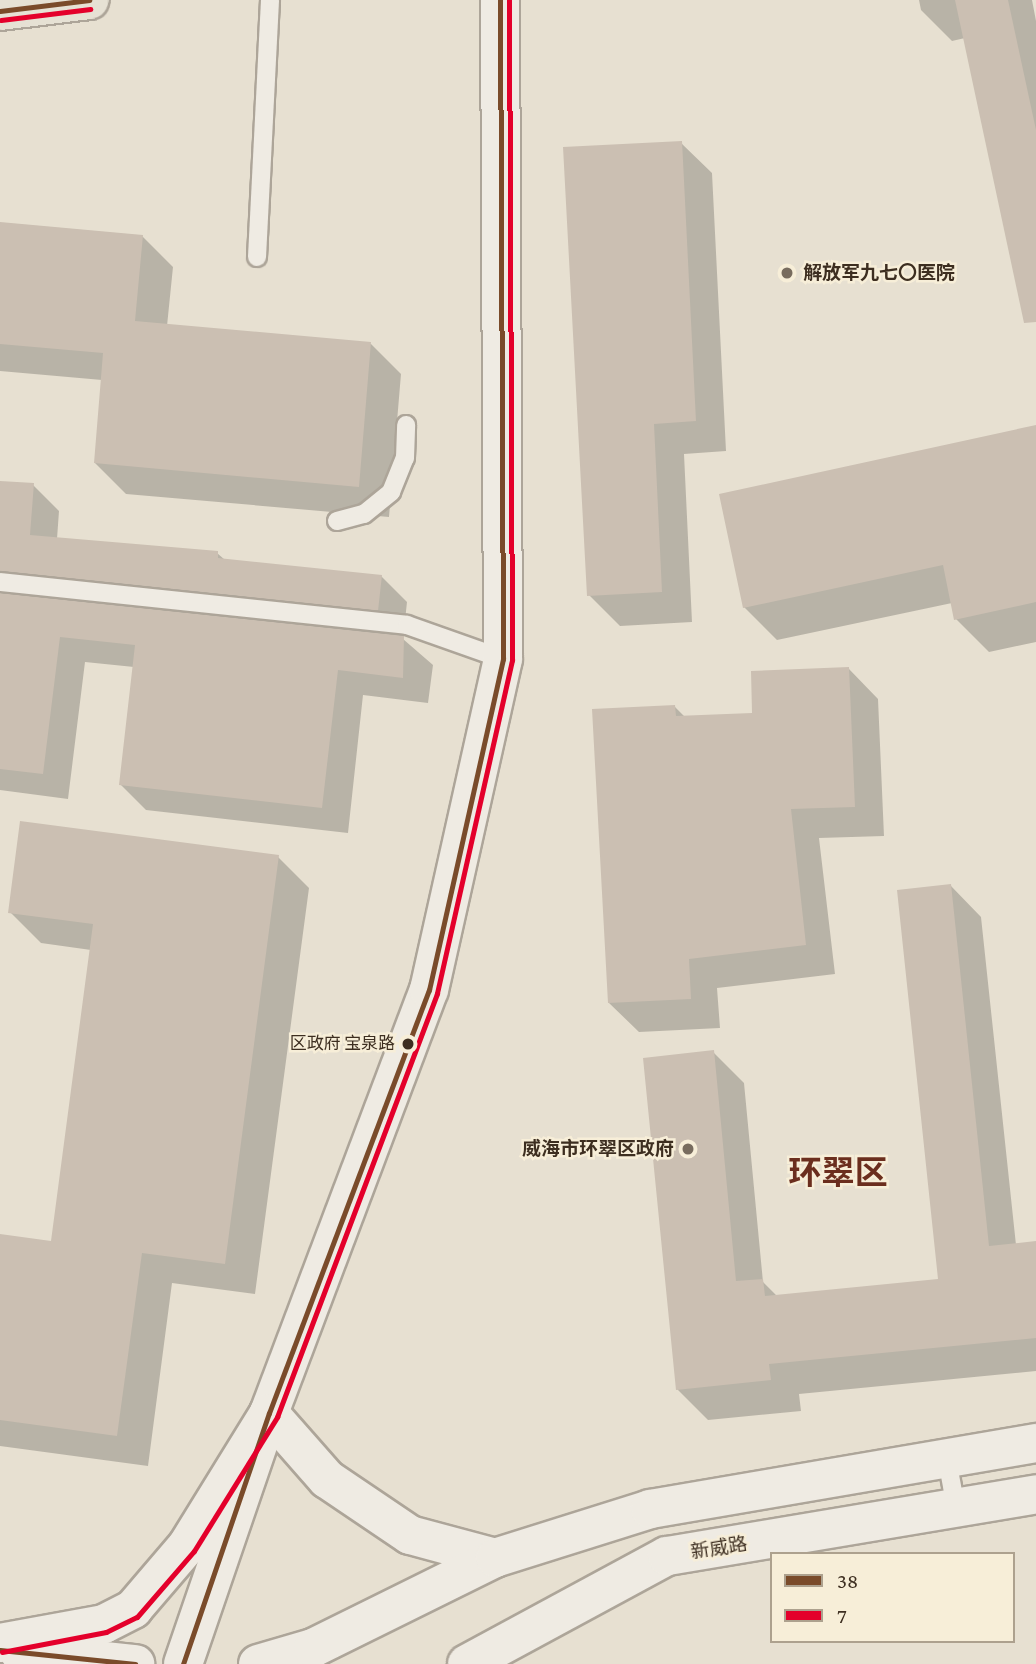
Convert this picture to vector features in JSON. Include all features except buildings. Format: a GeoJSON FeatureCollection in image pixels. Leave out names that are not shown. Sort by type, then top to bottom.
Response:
{"type":"FeatureCollection","features":[{"type":"Feature","properties":{"kind":"main road"},"geometry":{"type":"LineString","coordinates":[[0,11],[89,0]]}},
{"type":"Feature","properties":{"kind":"main road"},"geometry":{"type":"LineString","coordinates":[[183,1664],[269,1413],[429,990],[503,659],[499,0]]}},
{"type":"Feature","properties":{"kind":"main road"},"geometry":{"type":"LineString","coordinates":[[269,1413],[327,1479],[410,1535],[495,1558]]}},
{"type":"Feature","properties":{"kind":"main road"},"geometry":{"type":"LineString","coordinates":[[0,1643],[104,1624],[133,1609],[187,1546],[269,1413]]}},
{"type":"Feature","properties":{"kind":"main road"},"geometry":{"type":"LineString","coordinates":[[257,1664],[313,1648],[495,1558],[650,1509],[1036,1443]]}},
{"type":"Feature","properties":{"kind":"main road","name":"新威路"},"geometry":{"type":"LineString","coordinates":[[467,1664],[667,1556],[1036,1494]]}},
{"type":"Feature","properties":{"kind":"main road"},"geometry":{"type":"LineString","coordinates":[[0,1650],[135,1664]]}},
{"type":"Feature","properties":{"kind":"lane"},"geometry":{"type":"LineString","coordinates":[[257,257],[270,0]]}},
{"type":"Feature","properties":{"kind":"lane"},"geometry":{"type":"LineString","coordinates":[[337,522],[363,514],[391,492],[405,458],[406,425]]}},
{"type":"Feature","properties":{"kind":"lane"},"geometry":{"type":"LineString","coordinates":[[0,582],[407,625],[503,659]]}},
{"type":"Feature","properties":{"kind":"lane"},"geometry":{"type":"LineString","coordinates":[[947,1459],[956,1508]]}},
{"type":"Feature","properties":{"kind":"transit line","name":"38"},"geometry":{"type":"LineString","coordinates":[[0,11],[89,0]]}},
{"type":"Feature","properties":{"kind":"transit line","name":"38"},"geometry":{"type":"LineString","coordinates":[[183,1664],[269,1413],[429,990],[503,659],[500,0]]}},
{"type":"Feature","properties":{"kind":"transit line","name":"7"},"geometry":{"type":"LineString","coordinates":[[2,1652],[106,1632],[137,1617],[194,1551],[277,1417],[437,993],[512,660],[509,0]]}},
{"type":"Feature","properties":{"kind":"transit line","name":"7"},"geometry":{"type":"LineString","coordinates":[[1,20],[90,9]]}},
{"type":"Feature","properties":{"kind":"transit line","name":"38"},"geometry":{"type":"LineString","coordinates":[[0,1650],[135,1664]]}},
{"type":"Feature","properties":{"kind":"place","name":"解放军九七〇医院"},"geometry":{"type":"Point","coordinates":[787,273]}},
{"type":"Feature","properties":{"kind":"place","name":"区政府 宝泉路"},"geometry":{"type":"Point","coordinates":[408,1044]}},
{"type":"Feature","properties":{"kind":"place","name":"威海市环翠区政府"},"geometry":{"type":"Point","coordinates":[688,1149]}},
{"type":"Feature","properties":{"kind":"district","name":"环翠区"},"geometry":{"type":"Point","coordinates":[838,1173]}}]}
